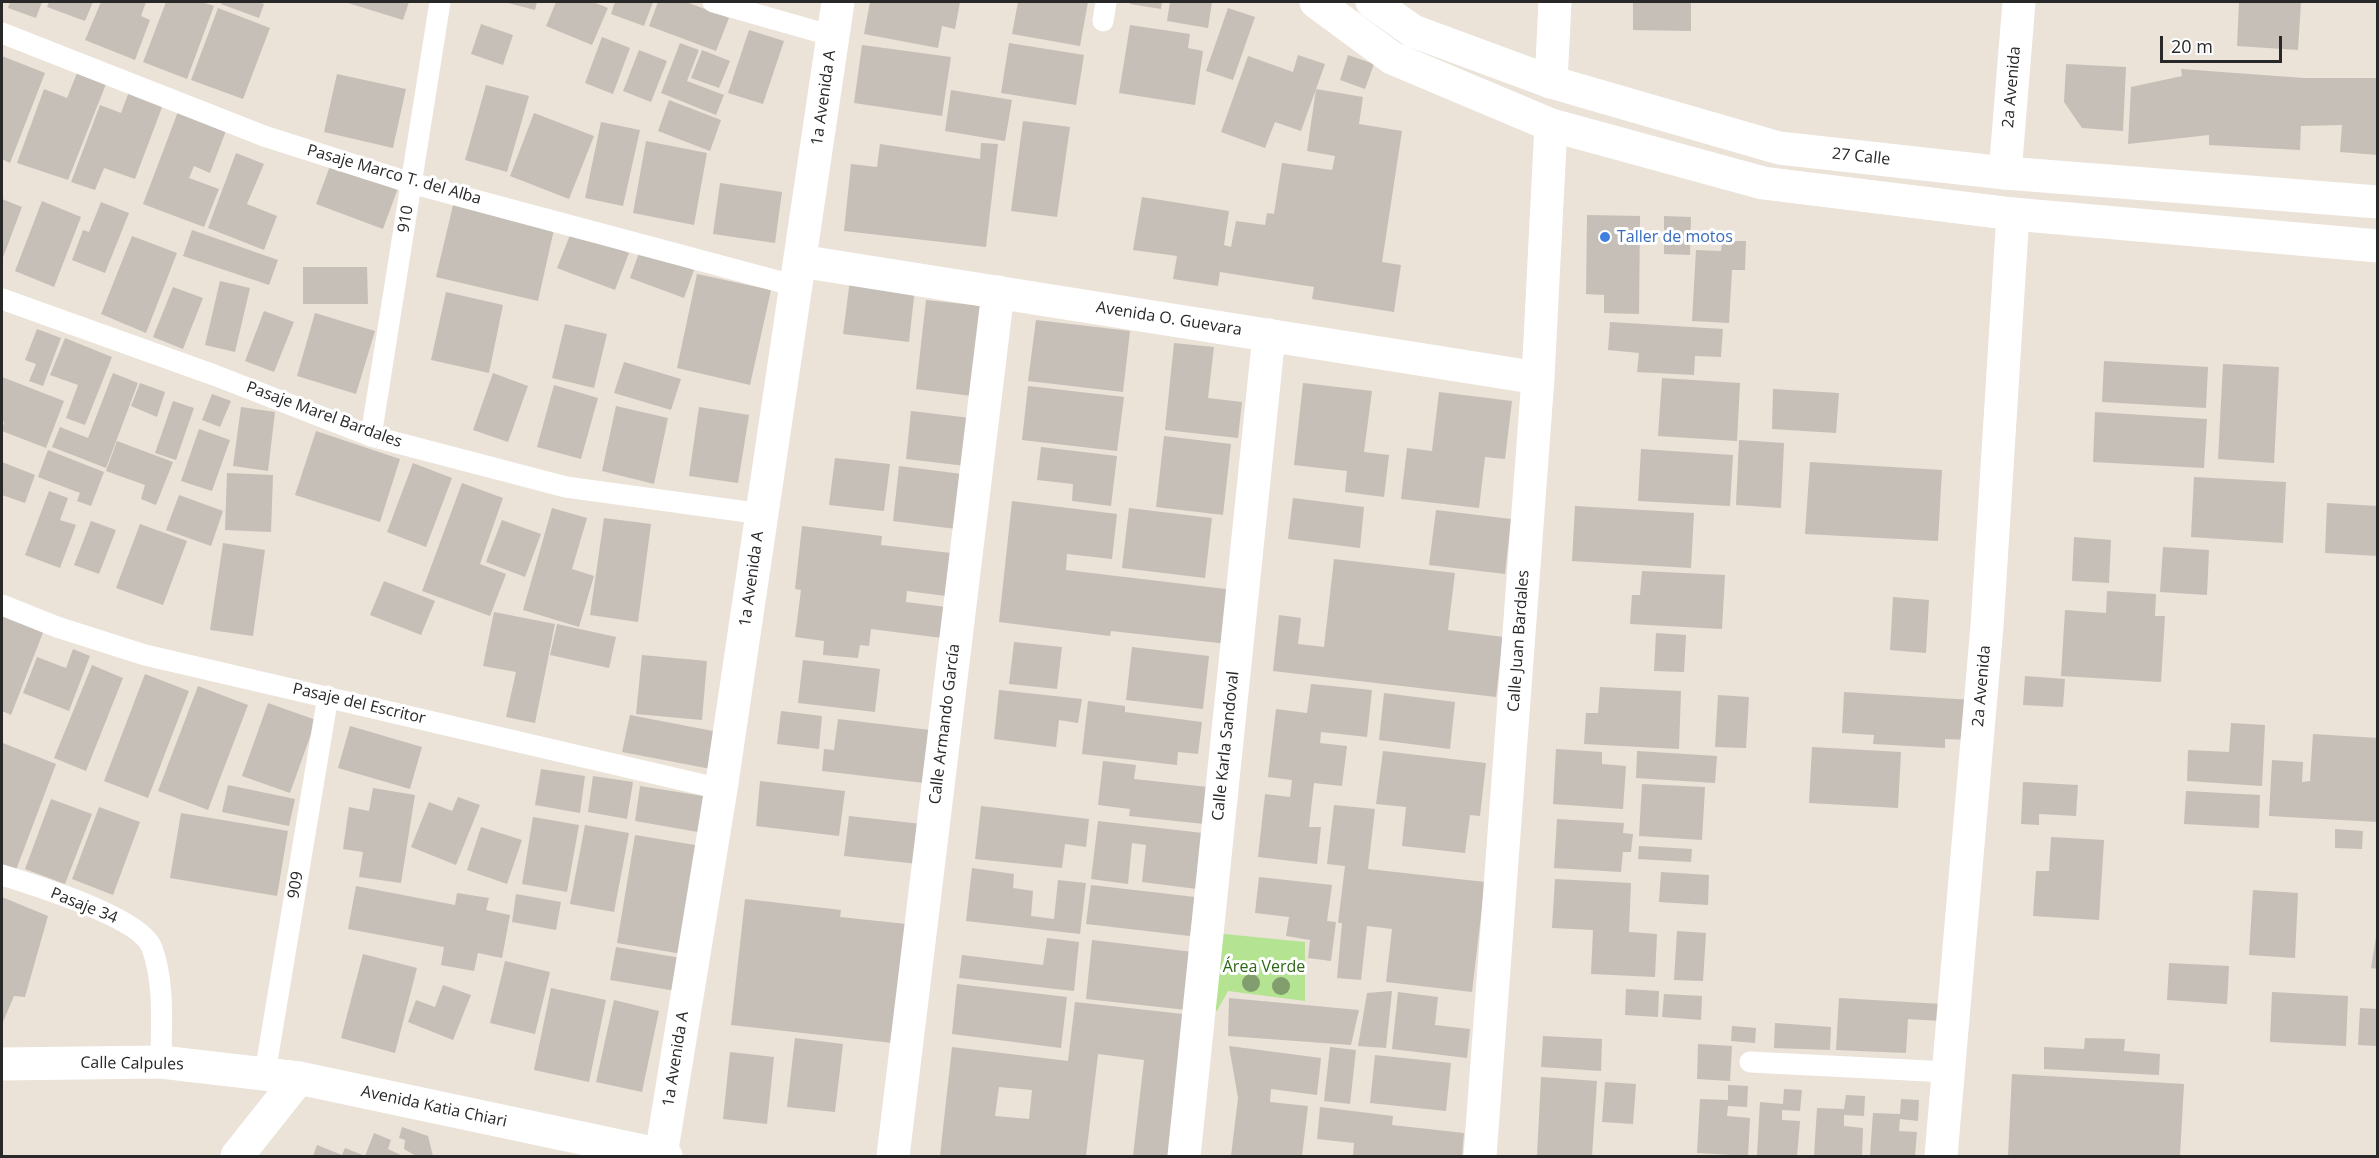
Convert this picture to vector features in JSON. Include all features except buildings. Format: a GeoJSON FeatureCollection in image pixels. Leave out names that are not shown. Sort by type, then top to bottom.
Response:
{"type":"FeatureCollection","features":[{"type":"Feature","properties":{"kind":"street","name":"1a Avenida A"},"geometry":{"type":"LineString","coordinates":[[663,1156],[721,789],[838,2]]}},
{"type":"Feature","properties":{"kind":"street"},"geometry":{"type":"LineString","coordinates":[[1316,2],[1392,58],[1551,125],[1763,183],[2013,214],[2378,246]]}},
{"type":"Feature","properties":{"kind":"street","name":"27 Calle"},"geometry":{"type":"LineString","coordinates":[[1372,2],[1413,31],[1551,82],[1779,148],[2005,173],[2378,202]]}},
{"type":"Feature","properties":{"kind":"street"},"geometry":{"type":"LineString","coordinates":[[1551,82],[1555,2]]}},
{"type":"Feature","properties":{"kind":"street","name":"2a Avenida"},"geometry":{"type":"LineString","coordinates":[[2005,173],[2019,2]]}},
{"type":"Feature","properties":{"kind":"street","name":"Calle Juan Bardales"},"geometry":{"type":"LineString","coordinates":[[1480,1156],[1538,378],[1551,125]]}},
{"type":"Feature","properties":{"kind":"street","name":"2a Avenida"},"geometry":{"type":"LineString","coordinates":[[1941,1156],[1987,626],[2013,214]]}},
{"type":"Feature","properties":{"kind":"street","name":"Avenida O. Guevara"},"geometry":{"type":"LineString","coordinates":[[798,273],[998,292],[1538,378]]}},
{"type":"Feature","properties":{"kind":"street","name":"Calle Armando García"},"geometry":{"type":"LineString","coordinates":[[893,1156],[998,292]]}},
{"type":"Feature","properties":{"kind":"street","name":"Calle Karla Sandoval"},"geometry":{"type":"LineString","coordinates":[[1184,1156],[1269,335]]}},
{"type":"Feature","properties":{"kind":"street","name":"Calle Calpules"},"geometry":{"type":"LineString","coordinates":[[2,1065],[160,1062],[298,1078]]}},
{"type":"Feature","properties":{"kind":"street"},"geometry":{"type":"LineString","coordinates":[[237,1156],[298,1078]]}},
{"type":"Feature","properties":{"kind":"street","name":"Avenida Katia Chiari"},"geometry":{"type":"LineString","coordinates":[[298,1078],[663,1156]]}},
{"type":"Feature","properties":{"kind":"lane","name":"910"},"geometry":{"type":"LineString","coordinates":[[371,436],[440,2]]}},
{"type":"Feature","properties":{"kind":"lane"},"geometry":{"type":"LineString","coordinates":[[713,2],[833,36]]}},
{"type":"Feature","properties":{"kind":"lane","name":"Pasaje Marco T. del Alba"},"geometry":{"type":"LineString","coordinates":[[2,33],[264,136],[411,183],[798,273]]}},
{"type":"Feature","properties":{"kind":"lane","name":"Pasaje Marel Bardales"},"geometry":{"type":"LineString","coordinates":[[2,299],[214,375],[371,436],[566,487],[762,514]]}},
{"type":"Feature","properties":{"kind":"lane","name":"Pasaje del Escritor"},"geometry":{"type":"LineString","coordinates":[[2,605],[57,627],[145,655],[721,789]]}},
{"type":"Feature","properties":{"kind":"lane","name":"909"},"geometry":{"type":"LineString","coordinates":[[265,1073],[328,696]]}},
{"type":"Feature","properties":{"kind":"lane","name":"Pasaje 34"},"geometry":{"type":"LineString","coordinates":[[2,875],[81,902],[122,920],[152,945],[162,998],[160,1062]]}},
{"type":"Feature","properties":{"kind":"lane"},"geometry":{"type":"LineString","coordinates":[[1750,1062],[1948,1072]]}},
{"type":"Feature","properties":{"kind":"green space","name":"Área Verde"},"geometry":{"type":"Polygon","coordinates":[[[1204,932],[1305,942],[1305,1001],[1228,991],[1217,1011],[1193,1004],[1204,932]]]}},
{"type":"Feature","properties":{"kind":"place","name":"Taller de motos"},"geometry":{"type":"Point","coordinates":[1605,237]}}]}
